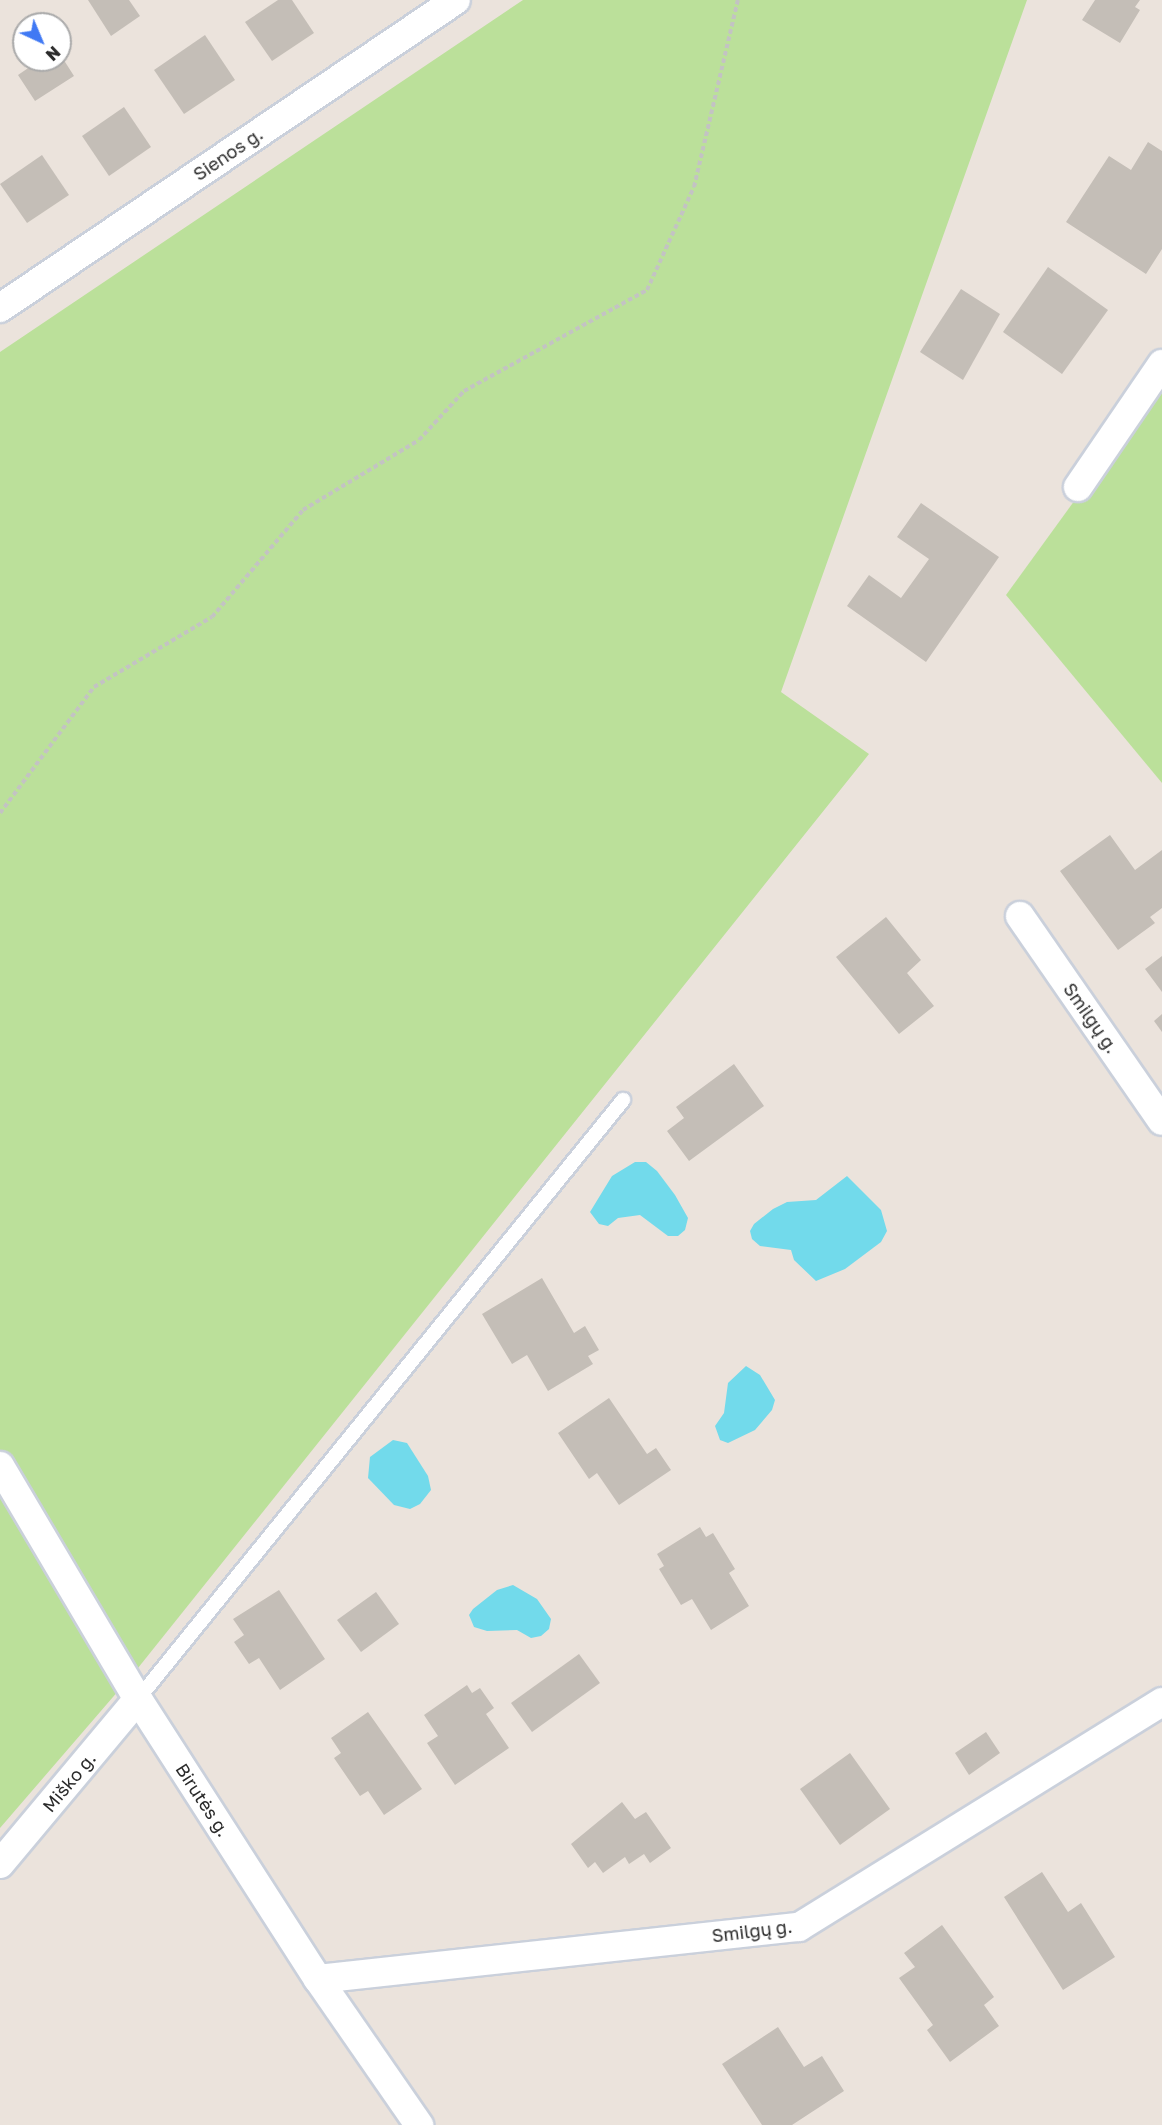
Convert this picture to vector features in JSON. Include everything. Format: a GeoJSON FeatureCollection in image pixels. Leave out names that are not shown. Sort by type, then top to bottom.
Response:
{"type":"FeatureCollection","features":[{"type":"Feature","properties":{"kind":"street","name":"Sienos g."},"geometry":{"type":"LineString","coordinates":[[0,308],[456,0]]}},
{"type":"Feature","properties":{"kind":"street"},"geometry":{"type":"LineString","coordinates":[[1078,487],[1162,364]]}},
{"type":"Feature","properties":{"kind":"street","name":"Smilgų g."},"geometry":{"type":"LineString","coordinates":[[1020,916],[1162,1121]]}},
{"type":"Feature","properties":{"kind":"street","name":"Birutės g."},"geometry":{"type":"LineString","coordinates":[[0,1466],[138,1699],[318,1979],[419,2125]]}},
{"type":"Feature","properties":{"kind":"street","name":"Miško g."},"geometry":{"type":"LineString","coordinates":[[0,1864],[138,1699]]}},
{"type":"Feature","properties":{"kind":"street","name":"Smilgų g."},"geometry":{"type":"LineString","coordinates":[[318,1979],[798,1927],[1162,1702]]}},
{"type":"Feature","properties":{"kind":"lane"},"geometry":{"type":"LineString","coordinates":[[138,1699],[623,1100]]}},
{"type":"Feature","properties":{"kind":"path"},"geometry":{"type":"LineString","coordinates":[[0,813],[94,687],[212,617],[303,510],[419,440],[464,391],[647,290],[694,187],[738,0]]}},
{"type":"Feature","properties":{"kind":"green space"},"geometry":{"type":"Polygon","coordinates":[[[523,0],[1027,0],[781,692],[869,754],[138,1668],[0,1828],[0,352],[523,0]]]}},
{"type":"Feature","properties":{"kind":"green space"},"geometry":{"type":"Polygon","coordinates":[[[1162,380],[1162,783],[1006,595],[1162,380]]]}},
{"type":"Feature","properties":{"kind":"water"},"geometry":{"type":"Polygon","coordinates":[[[635,1162],[646,1162],[657,1171],[675,1195],[688,1218],[685,1230],[678,1236],[668,1236],[640,1215],[618,1218],[608,1226],[599,1224],[590,1212],[612,1176],[635,1162]]]}},
{"type":"Feature","properties":{"kind":"water"},"geometry":{"type":"Polygon","coordinates":[[[847,1176],[881,1210],[887,1231],[881,1242],[845,1269],[816,1281],[794,1260],[791,1250],[760,1246],[752,1239],[750,1231],[754,1224],[773,1209],[787,1202],[816,1200],[847,1176]]]}},
{"type":"Feature","properties":{"kind":"water"},"geometry":{"type":"Polygon","coordinates":[[[746,1366],[760,1375],[775,1400],[772,1410],[755,1430],[728,1443],[720,1440],[715,1426],[724,1413],[728,1383],[746,1366]]]}},
{"type":"Feature","properties":{"kind":"water"},"geometry":{"type":"Polygon","coordinates":[[[393,1440],[407,1443],[428,1476],[431,1490],[420,1504],[410,1509],[394,1505],[368,1478],[370,1457],[393,1440]]]}},
{"type":"Feature","properties":{"kind":"water"},"geometry":{"type":"Polygon","coordinates":[[[513,1585],[537,1599],[551,1619],[549,1629],[541,1636],[531,1638],[517,1630],[487,1631],[474,1627],[469,1615],[473,1609],[497,1590],[513,1585]]]}},
{"type":"Feature","properties":{"kind":"building"},"geometry":{"type":"Polygon","coordinates":[[[88,0],[129,0],[140,16],[111,36],[88,0]]]}},
{"type":"Feature","properties":{"kind":"building"},"geometry":{"type":"Polygon","coordinates":[[[278,0],[292,0],[314,33],[272,61],[245,22],[278,0]]]}},
{"type":"Feature","properties":{"kind":"building"},"geometry":{"type":"Polygon","coordinates":[[[1095,0],[1140,0],[1135,7],[1140,10],[1120,43],[1082,20],[1095,0]]]}},
{"type":"Feature","properties":{"kind":"building"},"geometry":{"type":"Polygon","coordinates":[[[205,35],[235,80],[184,114],[154,70],[205,35]]]}},
{"type":"Feature","properties":{"kind":"building"},"geometry":{"type":"Polygon","coordinates":[[[22,72],[71,72],[74,76],[35,101],[18,75],[22,72]]]}},
{"type":"Feature","properties":{"kind":"building"},"geometry":{"type":"Polygon","coordinates":[[[124,107],[151,147],[109,176],[82,136],[124,107]]]}},
{"type":"Feature","properties":{"kind":"building"},"geometry":{"type":"Polygon","coordinates":[[[1148,142],[1162,151],[1162,249],[1146,274],[1066,222],[1109,156],[1131,170],[1148,142]]]}},
{"type":"Feature","properties":{"kind":"building"},"geometry":{"type":"Polygon","coordinates":[[[42,155],[69,195],[27,223],[0,184],[42,155]]]}},
{"type":"Feature","properties":{"kind":"building"},"geometry":{"type":"Polygon","coordinates":[[[1048,267],[1108,310],[1062,374],[1003,332],[1048,267]]]}},
{"type":"Feature","properties":{"kind":"building"},"geometry":{"type":"Polygon","coordinates":[[[961,289],[1000,314],[963,380],[920,352],[961,289]]]}},
{"type":"Feature","properties":{"kind":"building"},"geometry":{"type":"Polygon","coordinates":[[[921,503],[999,557],[926,662],[847,606],[869,575],[901,598],[929,559],[897,537],[921,503]]]}},
{"type":"Feature","properties":{"kind":"building"},"geometry":{"type":"Polygon","coordinates":[[[1110,835],[1135,870],[1162,850],[1162,908],[1150,917],[1155,923],[1118,950],[1060,871],[1110,835]]]}},
{"type":"Feature","properties":{"kind":"building"},"geometry":{"type":"Polygon","coordinates":[[[886,917],[921,960],[907,973],[934,1006],[899,1034],[836,957],[886,917]]]}},
{"type":"Feature","properties":{"kind":"building"},"geometry":{"type":"Polygon","coordinates":[[[1162,956],[1162,992],[1145,969],[1162,956]]]}},
{"type":"Feature","properties":{"kind":"building"},"geometry":{"type":"Polygon","coordinates":[[[1162,1014],[1162,1032],[1154,1021],[1162,1014]]]}},
{"type":"Feature","properties":{"kind":"building"},"geometry":{"type":"Polygon","coordinates":[[[734,1064],[764,1106],[689,1161],[667,1131],[684,1118],[676,1107],[734,1064]]]}},
{"type":"Feature","properties":{"kind":"building"},"geometry":{"type":"Polygon","coordinates":[[[542,1278],[574,1333],[585,1326],[599,1350],[588,1356],[593,1364],[548,1391],[527,1355],[512,1364],[482,1314],[542,1278]]]}},
{"type":"Feature","properties":{"kind":"building"},"geometry":{"type":"Polygon","coordinates":[[[609,1398],[647,1454],[656,1448],[671,1470],[619,1505],[597,1473],[589,1479],[558,1433],[609,1398]]]}},
{"type":"Feature","properties":{"kind":"building"},"geometry":{"type":"Polygon","coordinates":[[[700,1527],[706,1537],[713,1533],[735,1569],[729,1573],[749,1606],[711,1630],[692,1599],[681,1605],[659,1569],[664,1566],[657,1554],[700,1527]]]}},
{"type":"Feature","properties":{"kind":"building"},"geometry":{"type":"Polygon","coordinates":[[[279,1590],[325,1659],[280,1690],[259,1658],[249,1664],[234,1642],[244,1635],[233,1619],[279,1590]]]}},
{"type":"Feature","properties":{"kind":"building"},"geometry":{"type":"Polygon","coordinates":[[[376,1592],[399,1624],[361,1652],[337,1620],[376,1592]]]}},
{"type":"Feature","properties":{"kind":"building"},"geometry":{"type":"Polygon","coordinates":[[[579,1654],[600,1683],[532,1732],[511,1703],[579,1654]]]}},
{"type":"Feature","properties":{"kind":"building"},"geometry":{"type":"Polygon","coordinates":[[[467,1685],[472,1693],[480,1688],[494,1708],[486,1714],[509,1748],[455,1785],[427,1743],[438,1736],[424,1715],[467,1685]]]}},
{"type":"Feature","properties":{"kind":"building"},"geometry":{"type":"Polygon","coordinates":[[[368,1712],[422,1789],[384,1815],[368,1791],[360,1796],[334,1758],[341,1753],[331,1738],[368,1712]]]}},
{"type":"Feature","properties":{"kind":"building"},"geometry":{"type":"Polygon","coordinates":[[[986,1732],[1000,1753],[969,1775],[955,1753],[986,1732]]]}},
{"type":"Feature","properties":{"kind":"building"},"geometry":{"type":"Polygon","coordinates":[[[850,1753],[890,1809],[840,1845],[800,1789],[850,1753]]]}},
{"type":"Feature","properties":{"kind":"building"},"geometry":{"type":"Polygon","coordinates":[[[622,1802],[635,1819],[646,1812],[671,1848],[650,1863],[644,1854],[629,1864],[625,1857],[603,1873],[595,1862],[588,1868],[571,1844],[622,1802]]]}},
{"type":"Feature","properties":{"kind":"building"},"geometry":{"type":"Polygon","coordinates":[[[1042,1872],[1068,1912],[1081,1903],[1115,1957],[1063,1990],[1004,1897],[1042,1872]]]}},
{"type":"Feature","properties":{"kind":"building"},"geometry":{"type":"Polygon","coordinates":[[[942,1925],[994,1997],[984,2005],[999,2026],[950,2062],[927,2030],[933,2025],[899,1978],[915,1967],[904,1953],[942,1925]]]}},
{"type":"Feature","properties":{"kind":"building"},"geometry":{"type":"Polygon","coordinates":[[[778,2027],[804,2067],[822,2056],[844,2091],[792,2125],[762,2125],[722,2064],[778,2027]]]}}]}
